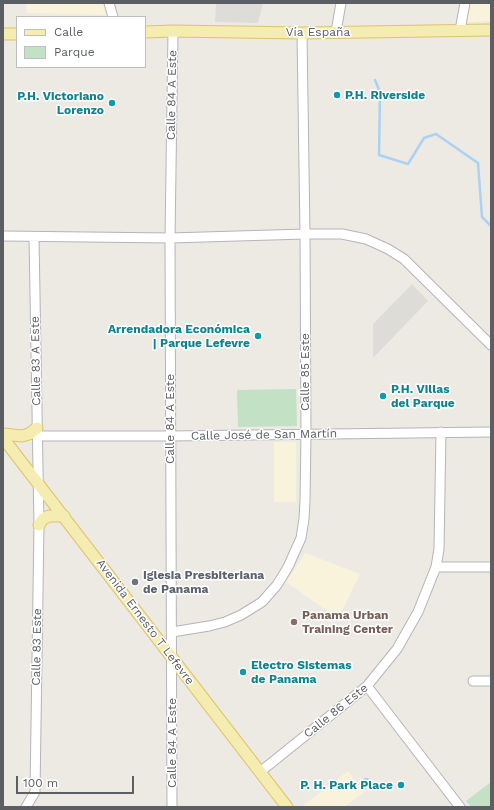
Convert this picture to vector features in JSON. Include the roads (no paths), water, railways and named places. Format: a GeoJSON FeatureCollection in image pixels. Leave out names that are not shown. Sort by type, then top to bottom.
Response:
{"type":"FeatureCollection","features":[{"type":"Feature","properties":{"kind":"main road","name":"Vía España"},"geometry":{"type":"LineString","coordinates":[[146,32],[302,33],[491,30]]}},
{"type":"Feature","properties":{"kind":"main road"},"geometry":{"type":"LineString","coordinates":[[3,34],[16,34]]}},
{"type":"Feature","properties":{"kind":"main road"},"geometry":{"type":"LineString","coordinates":[[3,434],[26,436],[37,432]]}},
{"type":"Feature","properties":{"kind":"main road","name":"Avenida Ernesto T Lefevre"},"geometry":{"type":"LineString","coordinates":[[3,438],[286,807]]}},
{"type":"Feature","properties":{"kind":"main road"},"geometry":{"type":"LineString","coordinates":[[38,525],[42,519],[49,516],[64,516]]}},
{"type":"Feature","properties":{"kind":"street"},"geometry":{"type":"LineString","coordinates":[[109,3],[113,16]]}},
{"type":"Feature","properties":{"kind":"street"},"geometry":{"type":"LineString","coordinates":[[336,32],[341,3]]}},
{"type":"Feature","properties":{"kind":"street"},"geometry":{"type":"LineString","coordinates":[[460,30],[465,3]]}},
{"type":"Feature","properties":{"kind":"street","name":"Calle 84 A Este"},"geometry":{"type":"LineString","coordinates":[[172,807],[170,238],[173,31]]}},
{"type":"Feature","properties":{"kind":"street","name":"Calle 85 Este"},"geometry":{"type":"LineString","coordinates":[[172,632],[225,622],[241,615],[262,602],[277,585],[288,567],[301,538],[305,501],[306,434],[302,33]]}},
{"type":"Feature","properties":{"kind":"street"},"geometry":{"type":"LineString","coordinates":[[3,236],[170,238],[342,234],[366,239],[388,249],[404,259],[491,345]]}},
{"type":"Feature","properties":{"kind":"street","name":"Calle 83 A Este"},"geometry":{"type":"LineString","coordinates":[[34,237],[39,485]]}},
{"type":"Feature","properties":{"kind":"street","name":"Calle José de San Martín"},"geometry":{"type":"LineString","coordinates":[[37,432],[170,436],[491,432]]}},
{"type":"Feature","properties":{"kind":"street","name":"Calle 86 Este"},"geometry":{"type":"LineString","coordinates":[[260,772],[367,686],[397,649],[408,631],[418,612],[436,567],[439,549],[441,432]]}},
{"type":"Feature","properties":{"kind":"street","name":"Calle 83 Este"},"geometry":{"type":"LineString","coordinates":[[26,807],[35,792],[39,485]]}},
{"type":"Feature","properties":{"kind":"street"},"geometry":{"type":"LineString","coordinates":[[436,567],[491,567]]}},
{"type":"Feature","properties":{"kind":"street"},"geometry":{"type":"LineString","coordinates":[[473,681],[491,681]]}},
{"type":"Feature","properties":{"kind":"street"},"geometry":{"type":"LineString","coordinates":[[367,686],[460,807]]}},
{"type":"Feature","properties":{"kind":"water"},"geometry":{"type":"Polygon","coordinates":[[[364,778],[368,778],[370,781],[366,786],[362,787],[359,784],[364,778]]]}},
{"type":"Feature","properties":{"kind":"waterway"},"geometry":{"type":"LineString","coordinates":[[375,80],[380,92],[379,155],[408,164],[424,138],[436,134],[478,163],[482,217],[491,226]]}},
{"type":"Feature","properties":{"kind":"place","name":"P.H. Riverside"},"geometry":{"type":"Point","coordinates":[337,95]}},
{"type":"Feature","properties":{"kind":"place","name":"P.H. Victoriano Lorenzo"},"geometry":{"type":"Point","coordinates":[112,103]}},
{"type":"Feature","properties":{"kind":"place","name":"Arrendadora Económica | Parque Lefevre"},"geometry":{"type":"Point","coordinates":[258,336]}},
{"type":"Feature","properties":{"kind":"place","name":"P.H. Villas del Parque"},"geometry":{"type":"Point","coordinates":[383,396]}},
{"type":"Feature","properties":{"kind":"place","name":"Iglesia Presbiteriana de Panama"},"geometry":{"type":"Point","coordinates":[135,582]}},
{"type":"Feature","properties":{"kind":"place","name":"Panama Urban Training Center"},"geometry":{"type":"Point","coordinates":[294,622]}},
{"type":"Feature","properties":{"kind":"place","name":"Electro Sistemas de Panama"},"geometry":{"type":"Point","coordinates":[243,672]}},
{"type":"Feature","properties":{"kind":"place","name":"P. H. Park Place"},"geometry":{"type":"Point","coordinates":[401,785]}}]}
